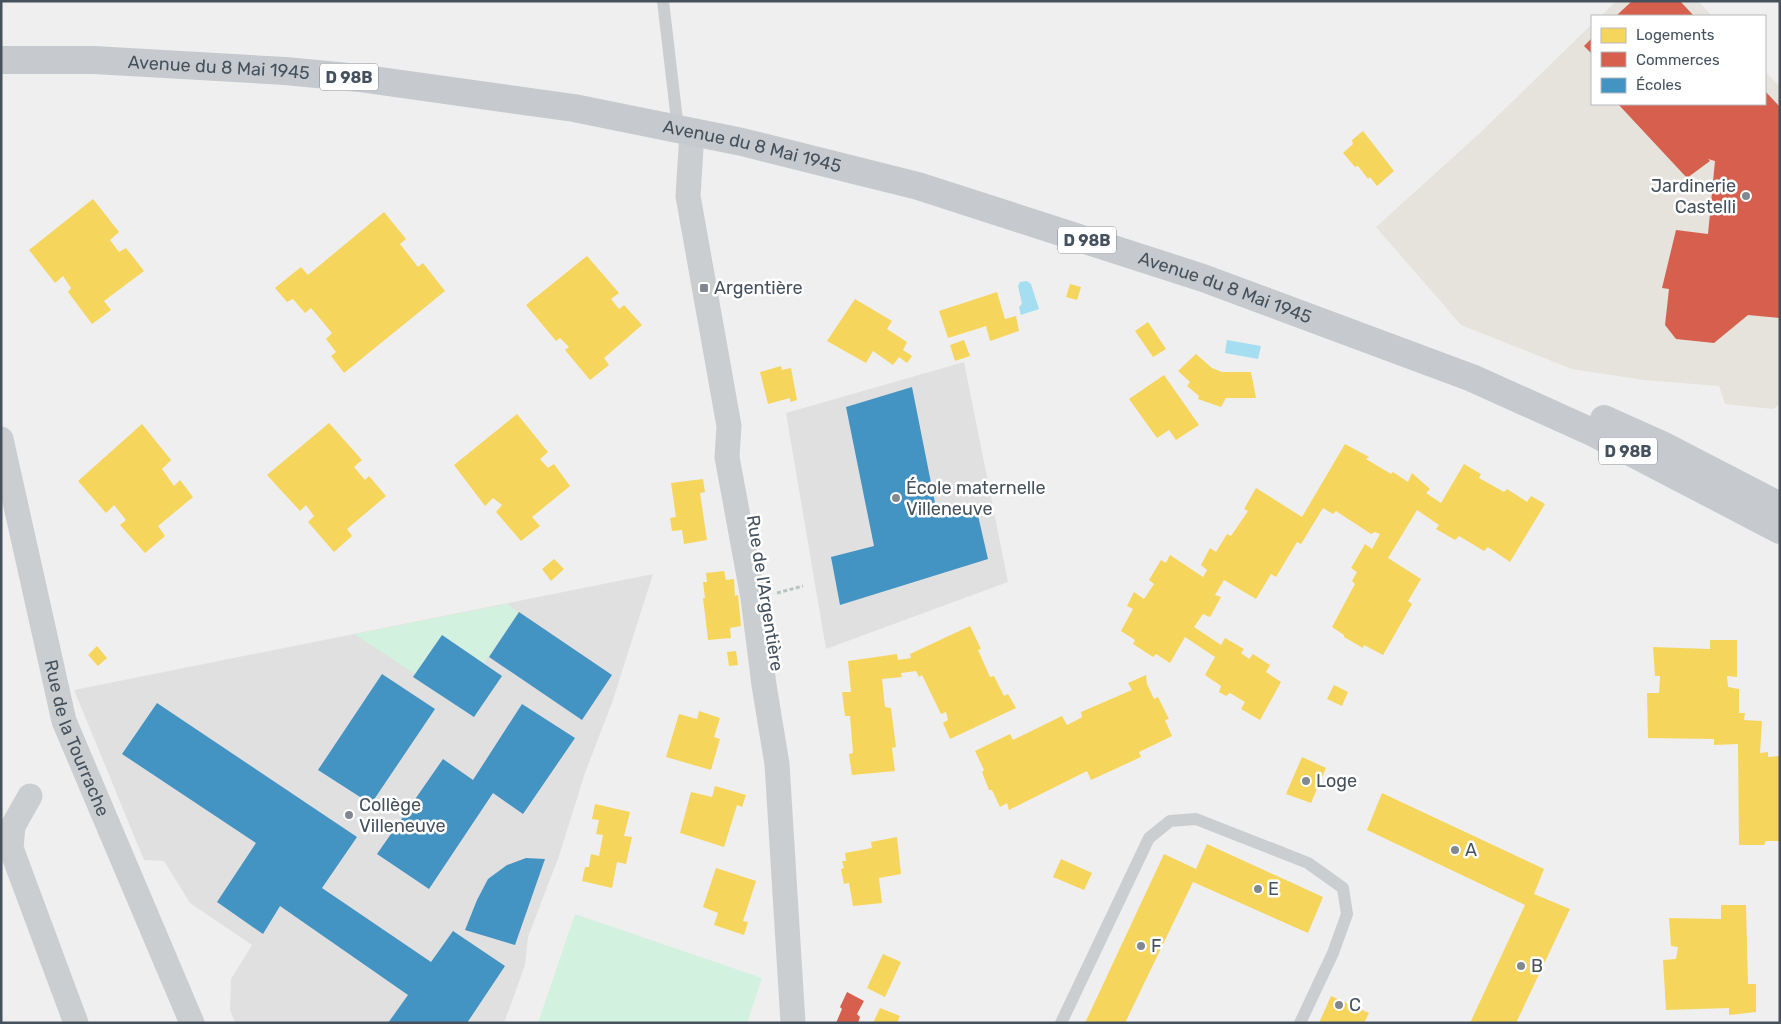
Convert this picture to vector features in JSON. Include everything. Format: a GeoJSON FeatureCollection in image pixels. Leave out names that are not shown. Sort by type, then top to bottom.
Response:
{"type":"FeatureCollection","features":[{"type":"Feature","properties":{"kind":"main road","name":"Avenue du 8 Mai 1945"},"geometry":{"type":"LineString","coordinates":[[1,60],[94,60],[294,72],[359,78],[574,108],[742,142],[928,189],[1203,278],[1472,378],[1596,415],[1662,445],[1780,506]]}},
{"type":"Feature","properties":{"kind":"main road","name":"Avenue du 8 Mai 1945"},"geometry":{"type":"LineString","coordinates":[[1472,378],[1594,433],[1780,530]]}},
{"type":"Feature","properties":{"kind":"street","name":"Rue de l'Argentière"},"geometry":{"type":"LineString","coordinates":[[685,130],[688,196],[729,426],[727,456],[753,598],[764,685],[777,764],[792,1023]]}},
{"type":"Feature","properties":{"kind":"street","name":"Rue de l'Argentière"},"geometry":{"type":"LineString","coordinates":[[729,426],[742,454],[768,596],[781,705],[777,764]]}},
{"type":"Feature","properties":{"kind":"street","name":"Rue de la Tourrache"},"geometry":{"type":"LineString","coordinates":[[1,439],[64,721],[192,1023]]}},
{"type":"Feature","properties":{"kind":"street"},"geometry":{"type":"LineString","coordinates":[[30,796],[13,826],[11,848],[76,1023]]}},
{"type":"Feature","properties":{"kind":"lane"},"geometry":{"type":"LineString","coordinates":[[663,1],[685,130]]}},
{"type":"Feature","properties":{"kind":"lane"},"geometry":{"type":"LineString","coordinates":[[1061,1023],[1150,838],[1170,821],[1196,819],[1308,863],[1343,888],[1347,914],[1333,953],[1300,1023]]}},
{"type":"Feature","properties":{"kind":"path"},"geometry":{"type":"LineString","coordinates":[[768,596],[803,586]]}},
{"type":"Feature","properties":{"kind":"shaded area"},"geometry":{"type":"Polygon","coordinates":[[[1616,1],[1698,1],[1711,15],[1602,15],[1616,1]]]}},
{"type":"Feature","properties":{"kind":"shaded area"},"geometry":{"type":"Polygon","coordinates":[[[1591,25],[1591,105],[1766,105],[1766,72],[1780,87],[1780,404],[1773,409],[1725,404],[1719,386],[1644,380],[1572,369],[1461,325],[1376,227],[1481,132],[1591,25]]]}},
{"type":"Feature","properties":{"kind":"shaded area","name":"École maternelle Villeneuve"},"geometry":{"type":"Polygon","coordinates":[[[964,362],[1008,582],[826,649],[786,413],[964,362]]]}},
{"type":"Feature","properties":{"kind":"shaded area","name":"Collège Villeneuve"},"geometry":{"type":"Polygon","coordinates":[[[653,574],[613,700],[585,773],[559,856],[528,937],[525,965],[504,1023],[235,1023],[230,1010],[231,979],[252,945],[190,903],[164,861],[144,860],[74,690],[653,574]]]}},
{"type":"Feature","properties":{"kind":"green space"},"geometry":{"type":"Polygon","coordinates":[[[507,604],[519,612],[484,663],[442,635],[415,674],[354,634],[507,604]]]}},
{"type":"Feature","properties":{"kind":"green space"},"geometry":{"type":"Polygon","coordinates":[[[575,914],[762,978],[747,1023],[538,1023],[575,914]]]}},
{"type":"Feature","properties":{"kind":"water"},"geometry":{"type":"Polygon","coordinates":[[[1027,281],[1031,284],[1039,309],[1021,315],[1019,307],[1022,304],[1018,286],[1020,282],[1027,281]]]}},
{"type":"Feature","properties":{"kind":"water"},"geometry":{"type":"Polygon","coordinates":[[[1227,340],[1261,346],[1258,359],[1225,353],[1227,340]]]}},
{"type":"Feature","properties":{"kind":"building: Logements"},"geometry":{"type":"Polygon","coordinates":[[[1363,131],[1394,171],[1377,186],[1370,177],[1368,179],[1358,166],[1355,167],[1343,153],[1353,144],[1352,140],[1363,131]]]}},
{"type":"Feature","properties":{"kind":"building: Logements"},"geometry":{"type":"Polygon","coordinates":[[[93,199],[119,232],[110,240],[119,252],[126,248],[144,271],[104,301],[111,310],[92,324],[68,292],[71,288],[63,276],[55,283],[29,250],[93,199]]]}},
{"type":"Feature","properties":{"kind":"building: Logements"},"geometry":{"type":"Polygon","coordinates":[[[384,212],[406,239],[400,244],[418,267],[423,263],[445,291],[344,373],[331,356],[336,352],[326,339],[332,333],[311,308],[305,313],[293,299],[287,302],[275,288],[301,267],[308,275],[384,212]]]}},
{"type":"Feature","properties":{"kind":"building: Logements"},"geometry":{"type":"Polygon","coordinates":[[[587,256],[619,293],[611,299],[619,309],[624,305],[642,325],[604,358],[609,365],[590,380],[565,350],[569,347],[560,338],[556,341],[526,305],[587,256]]]}},
{"type":"Feature","properties":{"kind":"building: Logements"},"geometry":{"type":"Polygon","coordinates":[[[1070,284],[1081,287],[1077,300],[1066,297],[1070,284]]]}},
{"type":"Feature","properties":{"kind":"building: Logements"},"geometry":{"type":"Polygon","coordinates":[[[997,292],[1005,319],[1016,316],[1019,331],[990,341],[986,326],[948,338],[939,311],[997,292]]]}},
{"type":"Feature","properties":{"kind":"building: Logements"},"geometry":{"type":"Polygon","coordinates":[[[855,299],[892,321],[887,329],[907,342],[903,350],[912,356],[907,363],[899,357],[893,365],[873,351],[866,363],[827,341],[855,299]]]}},
{"type":"Feature","properties":{"kind":"building: Logements"},"geometry":{"type":"Polygon","coordinates":[[[1148,322],[1166,349],[1153,357],[1135,331],[1148,322]]]}},
{"type":"Feature","properties":{"kind":"building: Logements"},"geometry":{"type":"Polygon","coordinates":[[[964,340],[970,356],[955,361],[950,345],[964,340]]]}},
{"type":"Feature","properties":{"kind":"building: Logements"},"geometry":{"type":"Polygon","coordinates":[[[1196,354],[1212,368],[1222,372],[1251,372],[1256,398],[1226,398],[1221,407],[1198,399],[1199,396],[1187,386],[1190,382],[1178,371],[1196,354]]]}},
{"type":"Feature","properties":{"kind":"building: Logements"},"geometry":{"type":"Polygon","coordinates":[[[781,366],[782,370],[791,368],[797,400],[790,402],[790,398],[768,404],[760,372],[781,366]]]}},
{"type":"Feature","properties":{"kind":"building: Logements"},"geometry":{"type":"Polygon","coordinates":[[[1164,375],[1199,425],[1176,440],[1169,430],[1157,438],[1129,399],[1164,375]]]}},
{"type":"Feature","properties":{"kind":"building: Logements"},"geometry":{"type":"Polygon","coordinates":[[[517,414],[548,452],[540,459],[548,468],[554,464],[570,486],[532,517],[540,526],[521,541],[496,512],[502,505],[493,498],[485,506],[454,465],[517,414]]]}},
{"type":"Feature","properties":{"kind":"building: Logements"},"geometry":{"type":"Polygon","coordinates":[[[329,423],[362,460],[354,467],[365,480],[369,476],[386,496],[347,529],[352,536],[334,552],[308,522],[314,516],[306,505],[300,511],[267,475],[329,423]]]}},
{"type":"Feature","properties":{"kind":"building: Logements"},"geometry":{"type":"Polygon","coordinates":[[[142,424],[171,460],[162,469],[174,486],[180,480],[193,497],[158,526],[165,536],[145,553],[120,525],[126,520],[114,505],[106,513],[78,481],[142,424]]]}},
{"type":"Feature","properties":{"kind":"building: Logements"},"geometry":{"type":"Polygon","coordinates":[[[1345,444],[1369,457],[1366,459],[1391,474],[1393,472],[1408,482],[1412,473],[1430,489],[1426,493],[1441,503],[1464,464],[1481,474],[1479,478],[1504,492],[1507,489],[1527,502],[1531,496],[1545,504],[1510,562],[1488,547],[1484,551],[1459,536],[1455,540],[1436,529],[1439,525],[1417,510],[1388,558],[1421,579],[1408,601],[1412,604],[1383,655],[1364,645],[1363,648],[1344,637],[1344,635],[1332,627],[1355,584],[1352,581],[1357,572],[1351,568],[1365,544],[1372,549],[1380,534],[1375,532],[1371,534],[1336,511],[1333,514],[1323,508],[1301,544],[1297,542],[1276,577],[1271,574],[1256,599],[1224,580],[1215,595],[1221,597],[1210,617],[1203,614],[1194,627],[1221,645],[1225,638],[1244,649],[1241,653],[1249,659],[1253,654],[1270,665],[1266,672],[1281,682],[1260,720],[1241,709],[1245,702],[1230,693],[1226,696],[1219,692],[1221,686],[1205,675],[1215,657],[1185,637],[1170,663],[1156,654],[1153,657],[1133,644],[1135,640],[1121,631],[1133,609],[1127,606],[1134,592],[1144,599],[1154,584],[1149,580],[1161,560],[1166,563],[1170,555],[1203,577],[1207,570],[1201,565],[1210,548],[1216,552],[1227,534],[1231,536],[1248,511],[1244,509],[1256,488],[1302,517],[1345,444]]]}},
{"type":"Feature","properties":{"kind":"building: Logements"},"geometry":{"type":"Polygon","coordinates":[[[703,479],[705,492],[700,493],[707,540],[684,544],[682,530],[672,531],[670,518],[676,517],[671,483],[703,479]]]}},
{"type":"Feature","properties":{"kind":"building: Logements"},"geometry":{"type":"Polygon","coordinates":[[[554,559],[564,569],[551,581],[542,569],[554,559]]]}},
{"type":"Feature","properties":{"kind":"building: Logements"},"geometry":{"type":"Polygon","coordinates":[[[724,571],[726,580],[734,579],[735,596],[738,595],[741,626],[730,628],[731,638],[708,640],[703,582],[707,582],[706,573],[724,571]]]}},
{"type":"Feature","properties":{"kind":"building: Logements"},"geometry":{"type":"Polygon","coordinates":[[[970,626],[981,649],[978,650],[990,677],[994,676],[1004,696],[1008,694],[1016,708],[950,739],[943,723],[948,720],[946,712],[941,714],[922,675],[919,677],[916,671],[901,673],[902,677],[882,679],[885,707],[891,708],[896,747],[892,748],[895,771],[852,775],[849,754],[853,753],[850,716],[845,716],[842,692],[851,692],[848,661],[897,654],[898,660],[911,658],[910,654],[970,626]]]}},
{"type":"Feature","properties":{"kind":"building: Logements"},"geometry":{"type":"Polygon","coordinates":[[[1710,640],[1737,640],[1737,677],[1727,676],[1728,687],[1739,689],[1739,713],[1745,713],[1744,720],[1762,721],[1760,753],[1768,752],[1768,757],[1780,756],[1780,841],[1766,841],[1764,845],[1739,845],[1738,744],[1714,745],[1714,739],[1648,738],[1647,693],[1659,693],[1660,676],[1655,676],[1653,647],[1710,649],[1710,640]]]}},
{"type":"Feature","properties":{"kind":"building: Logements"},"geometry":{"type":"Polygon","coordinates":[[[97,646],[107,658],[98,666],[88,655],[97,646]]]}},
{"type":"Feature","properties":{"kind":"building: Logements"},"geometry":{"type":"Polygon","coordinates":[[[736,651],[738,665],[729,666],[727,652],[736,651]]]}},
{"type":"Feature","properties":{"kind":"building: Logements"},"geometry":{"type":"Polygon","coordinates":[[[1146,675],[1147,684],[1154,699],[1158,697],[1169,719],[1165,720],[1172,736],[1139,752],[1141,757],[1091,780],[1087,771],[1009,810],[1007,803],[1000,807],[992,790],[989,790],[982,772],[984,770],[975,751],[1010,734],[1013,740],[1062,716],[1067,725],[1082,717],[1081,712],[1132,690],[1128,683],[1146,675]]]}},
{"type":"Feature","properties":{"kind":"building: Logements"},"geometry":{"type":"Polygon","coordinates":[[[1334,685],[1348,692],[1342,706],[1327,699],[1334,685]]]}},
{"type":"Feature","properties":{"kind":"building: Logements"},"geometry":{"type":"Polygon","coordinates":[[[699,711],[720,718],[714,737],[720,739],[711,770],[666,757],[679,714],[697,719],[699,711]]]}},
{"type":"Feature","properties":{"kind":"building: Logements","name":"Loge"},"geometry":{"type":"Polygon","coordinates":[[[1302,757],[1326,768],[1311,803],[1286,794],[1302,757]]]}},
{"type":"Feature","properties":{"kind":"building: Logements"},"geometry":{"type":"Polygon","coordinates":[[[715,786],[746,795],[742,807],[737,805],[724,847],[680,833],[691,792],[712,797],[715,786]]]}},
{"type":"Feature","properties":{"kind":"building: Logements"},"geometry":{"type":"Polygon","coordinates":[[[1382,793],[1544,869],[1534,894],[1570,909],[1516,1023],[1470,1023],[1525,905],[1367,830],[1382,793]]]}},
{"type":"Feature","properties":{"kind":"building: Logements"},"geometry":{"type":"Polygon","coordinates":[[[595,804],[630,812],[624,836],[632,837],[626,864],[617,862],[612,888],[582,881],[585,867],[589,867],[591,854],[599,856],[603,835],[596,834],[599,820],[592,819],[595,804]]]}},
{"type":"Feature","properties":{"kind":"building: Logements"},"geometry":{"type":"Polygon","coordinates":[[[897,837],[901,874],[879,878],[882,903],[853,906],[849,883],[844,884],[841,869],[844,868],[842,861],[846,861],[845,853],[872,848],[871,842],[897,837]]]}},
{"type":"Feature","properties":{"kind":"building: Logements"},"geometry":{"type":"Polygon","coordinates":[[[1207,844],[1323,897],[1308,933],[1193,882],[1125,1023],[1085,1023],[1164,854],[1196,869],[1207,844]]]}},
{"type":"Feature","properties":{"kind":"building: Logements"},"geometry":{"type":"Polygon","coordinates":[[[1061,859],[1092,873],[1084,890],[1053,877],[1061,859]]]}},
{"type":"Feature","properties":{"kind":"building: Logements"},"geometry":{"type":"Polygon","coordinates":[[[716,868],[756,881],[743,921],[748,922],[744,935],[714,925],[718,913],[703,907],[716,868]]]}},
{"type":"Feature","properties":{"kind":"building: Logements"},"geometry":{"type":"Polygon","coordinates":[[[1721,905],[1746,905],[1748,984],[1756,984],[1756,1012],[1729,1015],[1729,1008],[1666,1010],[1663,960],[1676,959],[1678,947],[1671,946],[1669,918],[1721,919],[1721,905]]]}},
{"type":"Feature","properties":{"kind":"building: Logements"},"geometry":{"type":"Polygon","coordinates":[[[883,954],[901,962],[885,997],[867,988],[883,954]]]}},
{"type":"Feature","properties":{"kind":"building: Logements","name":"C"},"geometry":{"type":"Polygon","coordinates":[[[1331,996],[1369,1013],[1364,1023],[1319,1023],[1331,996]]]}},
{"type":"Feature","properties":{"kind":"building: Logements"},"geometry":{"type":"Polygon","coordinates":[[[880,1008],[900,1016],[897,1023],[873,1023],[880,1008]]]}},
{"type":"Feature","properties":{"kind":"building: Commerces"},"geometry":{"type":"Polygon","coordinates":[[[1632,1],[1680,1],[1693,15],[1617,15],[1632,1]]]}},
{"type":"Feature","properties":{"kind":"building: Commerces"},"geometry":{"type":"Polygon","coordinates":[[[1591,39],[1591,53],[1584,46],[1591,39]]]}},
{"type":"Feature","properties":{"kind":"building: Commerces","name":"Jardinerie Castelli"},"geometry":{"type":"Polygon","coordinates":[[[1766,92],[1780,107],[1780,318],[1748,315],[1714,343],[1676,339],[1665,325],[1669,289],[1662,288],[1676,230],[1708,234],[1715,161],[1708,159],[1710,161],[1687,178],[1619,105],[1766,105],[1766,92]]]}},
{"type":"Feature","properties":{"kind":"building: Commerces"},"geometry":{"type":"Polygon","coordinates":[[[847,992],[864,1001],[857,1014],[860,1017],[858,1023],[836,1023],[842,1009],[840,1007],[847,992]]]}},
{"type":"Feature","properties":{"kind":"building: Écoles"},"geometry":{"type":"Polygon","coordinates":[[[912,387],[938,518],[977,511],[988,559],[840,605],[831,557],[874,546],[846,407],[912,387]]]}},
{"type":"Feature","properties":{"kind":"building: Écoles"},"geometry":{"type":"Polygon","coordinates":[[[519,612],[612,675],[582,720],[489,657],[519,612]]]}},
{"type":"Feature","properties":{"kind":"building: Écoles"},"geometry":{"type":"Polygon","coordinates":[[[442,635],[502,676],[474,717],[413,677],[442,635]]]}},
{"type":"Feature","properties":{"kind":"building: Écoles"},"geometry":{"type":"Polygon","coordinates":[[[382,674],[435,709],[371,804],[318,770],[382,674]]]}},
{"type":"Feature","properties":{"kind":"building: Écoles"},"geometry":{"type":"Polygon","coordinates":[[[157,703],[357,837],[322,888],[431,962],[453,931],[505,966],[467,1023],[388,1023],[408,995],[280,906],[263,934],[217,902],[256,843],[122,754],[157,703]]]}},
{"type":"Feature","properties":{"kind":"building: Écoles"},"geometry":{"type":"Polygon","coordinates":[[[522,704],[575,738],[523,814],[493,793],[429,889],[377,854],[443,759],[473,780],[522,704]]]}},
{"type":"Feature","properties":{"kind":"building: Écoles"},"geometry":{"type":"Polygon","coordinates":[[[526,858],[545,859],[515,945],[465,930],[488,879],[507,865],[526,858]]]}},
{"type":"Feature","properties":{"kind":"place","name":"Jardinerie Castelli"},"geometry":{"type":"Point","coordinates":[1746,196]}},
{"type":"Feature","properties":{"kind":"place","name":"Argentière"},"geometry":{"type":"Point","coordinates":[704,288]}},
{"type":"Feature","properties":{"kind":"place","name":"École maternelle Villeneuve"},"geometry":{"type":"Point","coordinates":[896,498]}},
{"type":"Feature","properties":{"kind":"place","name":"Loge"},"geometry":{"type":"Point","coordinates":[1306,781]}},
{"type":"Feature","properties":{"kind":"place","name":"Collège Villeneuve"},"geometry":{"type":"Point","coordinates":[349,815]}},
{"type":"Feature","properties":{"kind":"place","name":"A"},"geometry":{"type":"Point","coordinates":[1455,850]}},
{"type":"Feature","properties":{"kind":"place","name":"E"},"geometry":{"type":"Point","coordinates":[1258,889]}},
{"type":"Feature","properties":{"kind":"place","name":"F"},"geometry":{"type":"Point","coordinates":[1141,946]}},
{"type":"Feature","properties":{"kind":"place","name":"B"},"geometry":{"type":"Point","coordinates":[1521,966]}},
{"type":"Feature","properties":{"kind":"place","name":"C"},"geometry":{"type":"Point","coordinates":[1339,1005]}}]}
